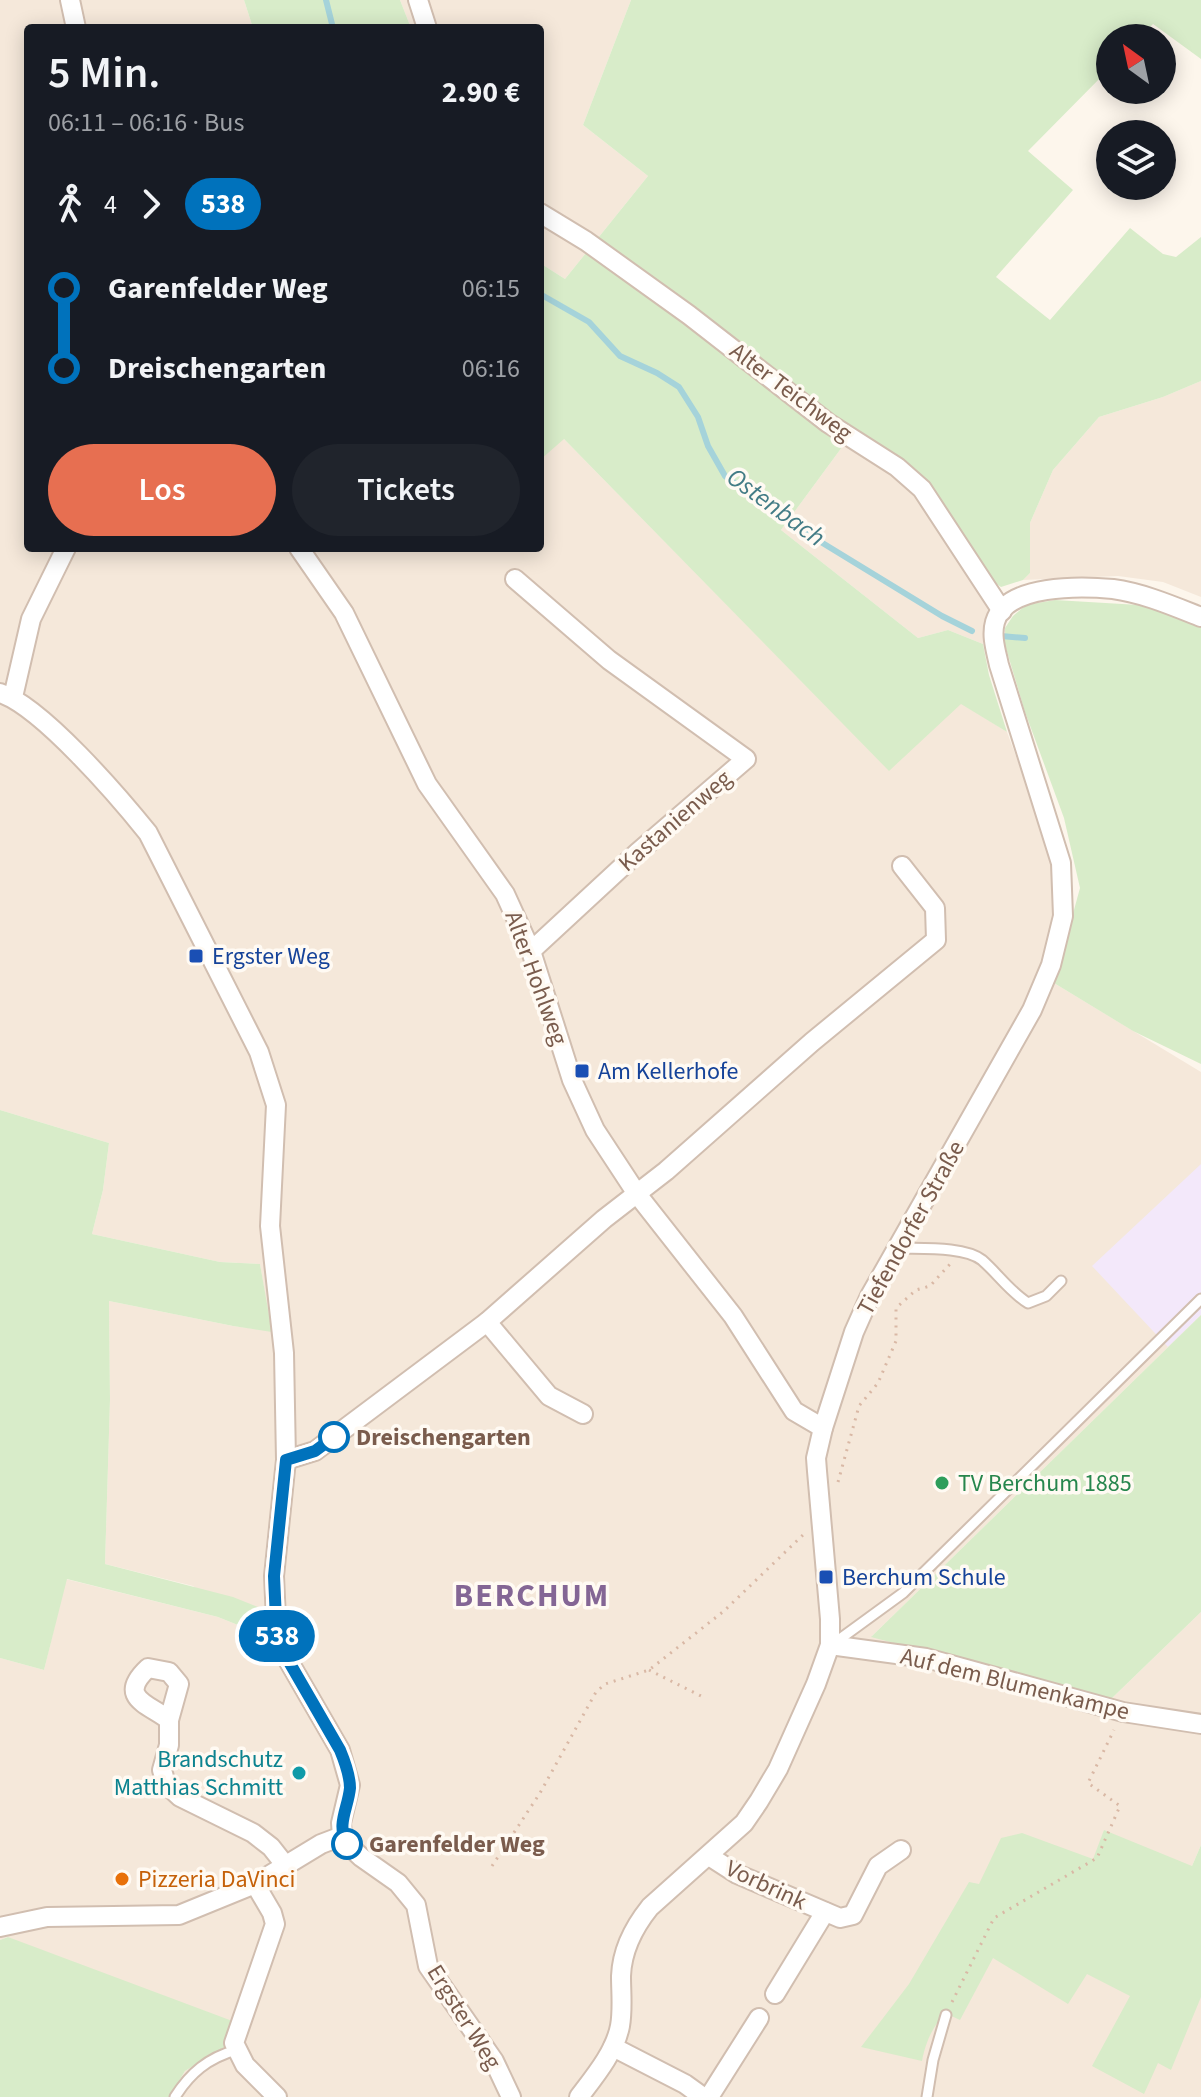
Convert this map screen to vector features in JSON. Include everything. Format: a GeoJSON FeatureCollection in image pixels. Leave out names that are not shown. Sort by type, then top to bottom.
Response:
{"type":"FeatureCollection","features":[{"type":"Feature","properties":{"kind":"street"},"geometry":{"type":"LineString","coordinates":[[70,0],[75,24]]}},
{"type":"Feature","properties":{"kind":"street"},"geometry":{"type":"LineString","coordinates":[[418,0],[426,24]]}},
{"type":"Feature","properties":{"kind":"street","name":"Alter Teichweg"},"geometry":{"type":"LineString","coordinates":[[544,215],[586,241],[689,315],[828,423],[897,467],[922,489],[1002,611]]}},
{"type":"Feature","properties":{"kind":"street"},"geometry":{"type":"LineString","coordinates":[[0,1927],[47,1917],[179,1915],[255,1884],[321,1844],[342,1836],[341,1823],[350,1785],[340,1750],[277,1641],[274,1576],[286,1460],[284,1353],[270,1226],[276,1105],[269,1080],[236,1004],[148,833],[127,807],[46,724],[6,695],[31,619],[64,552]]}},
{"type":"Feature","properties":{"kind":"street","name":"Alter Hohlweg"},"geometry":{"type":"LineString","coordinates":[[302,552],[344,613],[427,784],[505,894],[531,951],[582,1104],[619,1169],[733,1316],[794,1411],[823,1428]]}},
{"type":"Feature","properties":{"kind":"street","name":"Kastanienweg"},"geometry":{"type":"LineString","coordinates":[[515,579],[609,660],[746,759],[637,853],[531,951]]}},
{"type":"Feature","properties":{"kind":"street"},"geometry":{"type":"LineString","coordinates":[[1002,611],[1015,600],[1046,590],[1114,589],[1201,617]]}},
{"type":"Feature","properties":{"kind":"street","name":"Tiefendorfer Straße"},"geometry":{"type":"LineString","coordinates":[[579,2097],[613,2047],[620,2028],[623,2004],[621,1973],[627,1943],[637,1923],[744,1823],[778,1769],[830,1645],[816,1458],[854,1332],[870,1296],[1032,1010],[1059,942],[1063,895],[1061,863],[999,665],[994,631],[1002,611]]}},
{"type":"Feature","properties":{"kind":"street"},"geometry":{"type":"LineString","coordinates":[[286,1460],[315,1451],[487,1322],[812,1042],[936,940],[935,908],[902,866]]}},
{"type":"Feature","properties":{"kind":"street"},"geometry":{"type":"LineString","coordinates":[[487,1322],[549,1396],[583,1414]]}},
{"type":"Feature","properties":{"kind":"street","name":"Auf dem Blumenkampe"},"geometry":{"type":"LineString","coordinates":[[830,1645],[926,1658],[1123,1712],[1201,1724]]}},
{"type":"Feature","properties":{"kind":"street"},"geometry":{"type":"LineString","coordinates":[[169,1720],[169,1745],[162,1770],[166,1784],[180,1797],[253,1833],[271,1847],[286,1866]]}},
{"type":"Feature","properties":{"kind":"street","name":"Ergster Weg"},"geometry":{"type":"LineString","coordinates":[[342,1836],[361,1857],[398,1883],[416,1905],[428,1966],[494,2061],[511,2097]]}},
{"type":"Feature","properties":{"kind":"street","name":"Vorbrink"},"geometry":{"type":"LineString","coordinates":[[709,1856],[737,1874],[840,1918],[853,1915],[878,1866],[901,1850]]}},
{"type":"Feature","properties":{"kind":"street"},"geometry":{"type":"LineString","coordinates":[[255,1884],[275,1924],[234,2043],[245,2065],[277,2097]]}},
{"type":"Feature","properties":{"kind":"street","name":"Vorbrink"},"geometry":{"type":"LineString","coordinates":[[775,1994],[825,1912]]}},
{"type":"Feature","properties":{"kind":"street"},"geometry":{"type":"LineString","coordinates":[[613,2047],[706,2097],[759,2018]]}},
{"type":"Feature","properties":{"kind":"lane"},"geometry":{"type":"LineString","coordinates":[[897,1248],[962,1252],[980,1259],[1028,1303],[1046,1296],[1061,1281]]}},
{"type":"Feature","properties":{"kind":"lane"},"geometry":{"type":"LineString","coordinates":[[830,1645],[903,1593],[1201,1299]]}},
{"type":"Feature","properties":{"kind":"lane"},"geometry":{"type":"LineString","coordinates":[[927,2097],[933,2060],[946,2015]]}},
{"type":"Feature","properties":{"kind":"lane"},"geometry":{"type":"LineString","coordinates":[[175,2097],[195,2071],[221,2054],[236,2050]]}},
{"type":"Feature","properties":{"kind":"path"},"geometry":{"type":"LineString","coordinates":[[821,1506],[833,1499],[859,1406],[878,1383],[896,1341],[896,1308],[916,1290],[930,1286],[962,1252]]}},
{"type":"Feature","properties":{"kind":"path"},"geometry":{"type":"LineString","coordinates":[[492,1866],[540,1793],[596,1692],[605,1684],[649,1670],[724,1611],[803,1534],[822,1530]]}},
{"type":"Feature","properties":{"kind":"path"},"geometry":{"type":"LineString","coordinates":[[649,1670],[701,1696]]}},
{"type":"Feature","properties":{"kind":"path"},"geometry":{"type":"LineString","coordinates":[[946,2015],[994,1918],[1097,1858],[1120,1806],[1088,1783],[1123,1712]]}},
{"type":"Feature","properties":{"kind":"shaded area"},"geometry":{"type":"Polygon","coordinates":[[[0,0],[244,0],[252,24],[24,24],[24,552],[544,552],[544,456],[563,438],[889,770],[961,703],[1007,732],[1047,840],[1055,890],[1046,965],[1054,983],[1201,1072],[1201,1315],[872,1636],[1110,1700],[1201,1612],[1201,1845],[1192,1866],[1201,1907],[1201,2097],[169,2097],[185,2071],[224,2047],[8,1937],[0,1940],[0,1658],[44,1670],[66,1579],[218,1617],[261,1638],[193,1586],[105,1564],[110,1400],[109,1301],[271,1331],[260,1264],[220,1262],[92,1234],[103,1190],[109,1143],[0,1110],[0,0]]]}},
{"type":"Feature","properties":{"kind":"shaded area"},"geometry":{"type":"Polygon","coordinates":[[[400,0],[631,0],[583,125],[648,176],[565,279],[544,266],[544,24],[409,24],[400,0]]]}},
{"type":"Feature","properties":{"kind":"shaded area"},"geometry":{"type":"Polygon","coordinates":[[[1201,381],[1201,597],[1163,582],[1118,576],[1023,580],[1030,573],[1030,523],[1053,470],[1099,417],[1163,397],[1201,381]]]}},
{"type":"Feature","properties":{"kind":"shaded area"},"geometry":{"type":"Polygon","coordinates":[[[848,439],[920,498],[989,606],[983,644],[948,630],[918,638],[781,530],[848,439]]]}},
{"type":"Feature","properties":{"kind":"shaded area"},"geometry":{"type":"Polygon","coordinates":[[[1201,1164],[1201,1315],[1168,1347],[1092,1266],[1201,1164]]]}},
{"type":"Feature","properties":{"kind":"green space"},"geometry":{"type":"Polygon","coordinates":[[[244,0],[400,0],[409,24],[252,24],[244,0]]]}},
{"type":"Feature","properties":{"kind":"green space"},"geometry":{"type":"Polygon","coordinates":[[[631,0],[1201,0],[1201,59],[1176,41],[1176,24],[1096,24],[1096,82],[1028,151],[1073,190],[996,277],[1050,320],[1130,228],[1163,254],[1176,257],[1201,237],[1201,381],[1163,397],[1099,417],[1053,470],[1030,523],[1030,573],[1023,580],[1001,587],[988,578],[919,477],[848,439],[781,530],[918,638],[948,630],[983,644],[1007,732],[961,704],[889,771],[564,439],[544,456],[544,266],[565,279],[648,176],[583,125],[631,0]]]}},
{"type":"Feature","properties":{"kind":"green space"},"geometry":{"type":"Polygon","coordinates":[[[1055,600],[1139,605],[1201,623],[1201,1064],[1133,1031],[1054,983],[1080,888],[1064,818],[1025,712],[1005,645],[1005,628],[1026,605],[1055,600]]]}},
{"type":"Feature","properties":{"kind":"green space"},"geometry":{"type":"Polygon","coordinates":[[[0,1110],[109,1143],[103,1190],[92,1234],[220,1262],[260,1264],[272,1332],[109,1301],[110,1400],[105,1564],[233,1597],[263,1609],[262,1639],[218,1617],[67,1579],[44,1670],[0,1658],[0,1110]]]}},
{"type":"Feature","properties":{"kind":"green space"},"geometry":{"type":"Polygon","coordinates":[[[1201,1315],[1201,1612],[1110,1700],[871,1637],[1201,1315]]]}},
{"type":"Feature","properties":{"kind":"green space"},"geometry":{"type":"Polygon","coordinates":[[[1104,1830],[1192,1866],[1201,1845],[1201,1997],[1171,2070],[1158,2063],[1144,2094],[1092,2066],[1130,1996],[1087,1974],[1068,2004],[993,1958],[960,2020],[945,2013],[936,2024],[922,2061],[861,2047],[909,1984],[969,1882],[979,1884],[1001,1838],[1022,1833],[1093,1859],[1104,1830]]]}},
{"type":"Feature","properties":{"kind":"green space"},"geometry":{"type":"Polygon","coordinates":[[[8,1937],[235,2022],[224,2047],[185,2071],[169,2097],[0,2097],[0,1940],[8,1937]]]}},
{"type":"Feature","properties":{"kind":"waterway","name":"Ostenbach"},"geometry":{"type":"LineString","coordinates":[[326,0],[332,24]]}},
{"type":"Feature","properties":{"kind":"waterway","name":"Ostenbach"},"geometry":{"type":"LineString","coordinates":[[544,296],[589,322],[620,356],[679,387],[698,417],[708,446],[725,476],[798,528],[972,631]]}},
{"type":"Feature","properties":{"kind":"waterway","name":"Ostenbach"},"geometry":{"type":"LineString","coordinates":[[1001,636],[1025,638]]}},
{"type":"Feature","properties":{"kind":"bus line","name":"538"},"geometry":{"type":"LineString","coordinates":[[334,1437],[315,1451],[286,1460],[274,1576],[277,1641],[347,1767],[350,1785],[341,1823],[342,1836],[347,1844]]}},
{"type":"Feature","properties":{"kind":"place","name":"Ergster Weg"},"geometry":{"type":"Point","coordinates":[196,956]}},
{"type":"Feature","properties":{"kind":"place","name":"Am Kellerhofe"},"geometry":{"type":"Point","coordinates":[582,1071]}},
{"type":"Feature","properties":{"kind":"place","name":"Dreischengarten"},"geometry":{"type":"Point","coordinates":[334,1437]}},
{"type":"Feature","properties":{"kind":"place","name":"TV Berchum 1885"},"geometry":{"type":"Point","coordinates":[942,1483]}},
{"type":"Feature","properties":{"kind":"place","name":"Berchum Schule"},"geometry":{"type":"Point","coordinates":[826,1577]}},
{"type":"Feature","properties":{"kind":"place","name":"Brandschutz Matthias Schmitt"},"geometry":{"type":"Point","coordinates":[299,1773]}},
{"type":"Feature","properties":{"kind":"place","name":"Garenfelder Weg"},"geometry":{"type":"Point","coordinates":[347,1844]}},
{"type":"Feature","properties":{"kind":"place","name":"Pizzeria DaVinci"},"geometry":{"type":"Point","coordinates":[122,1879]}},
{"type":"Feature","properties":{"kind":"district","name":"BERCHUM"},"geometry":{"type":"Point","coordinates":[532,1596]}}]}
